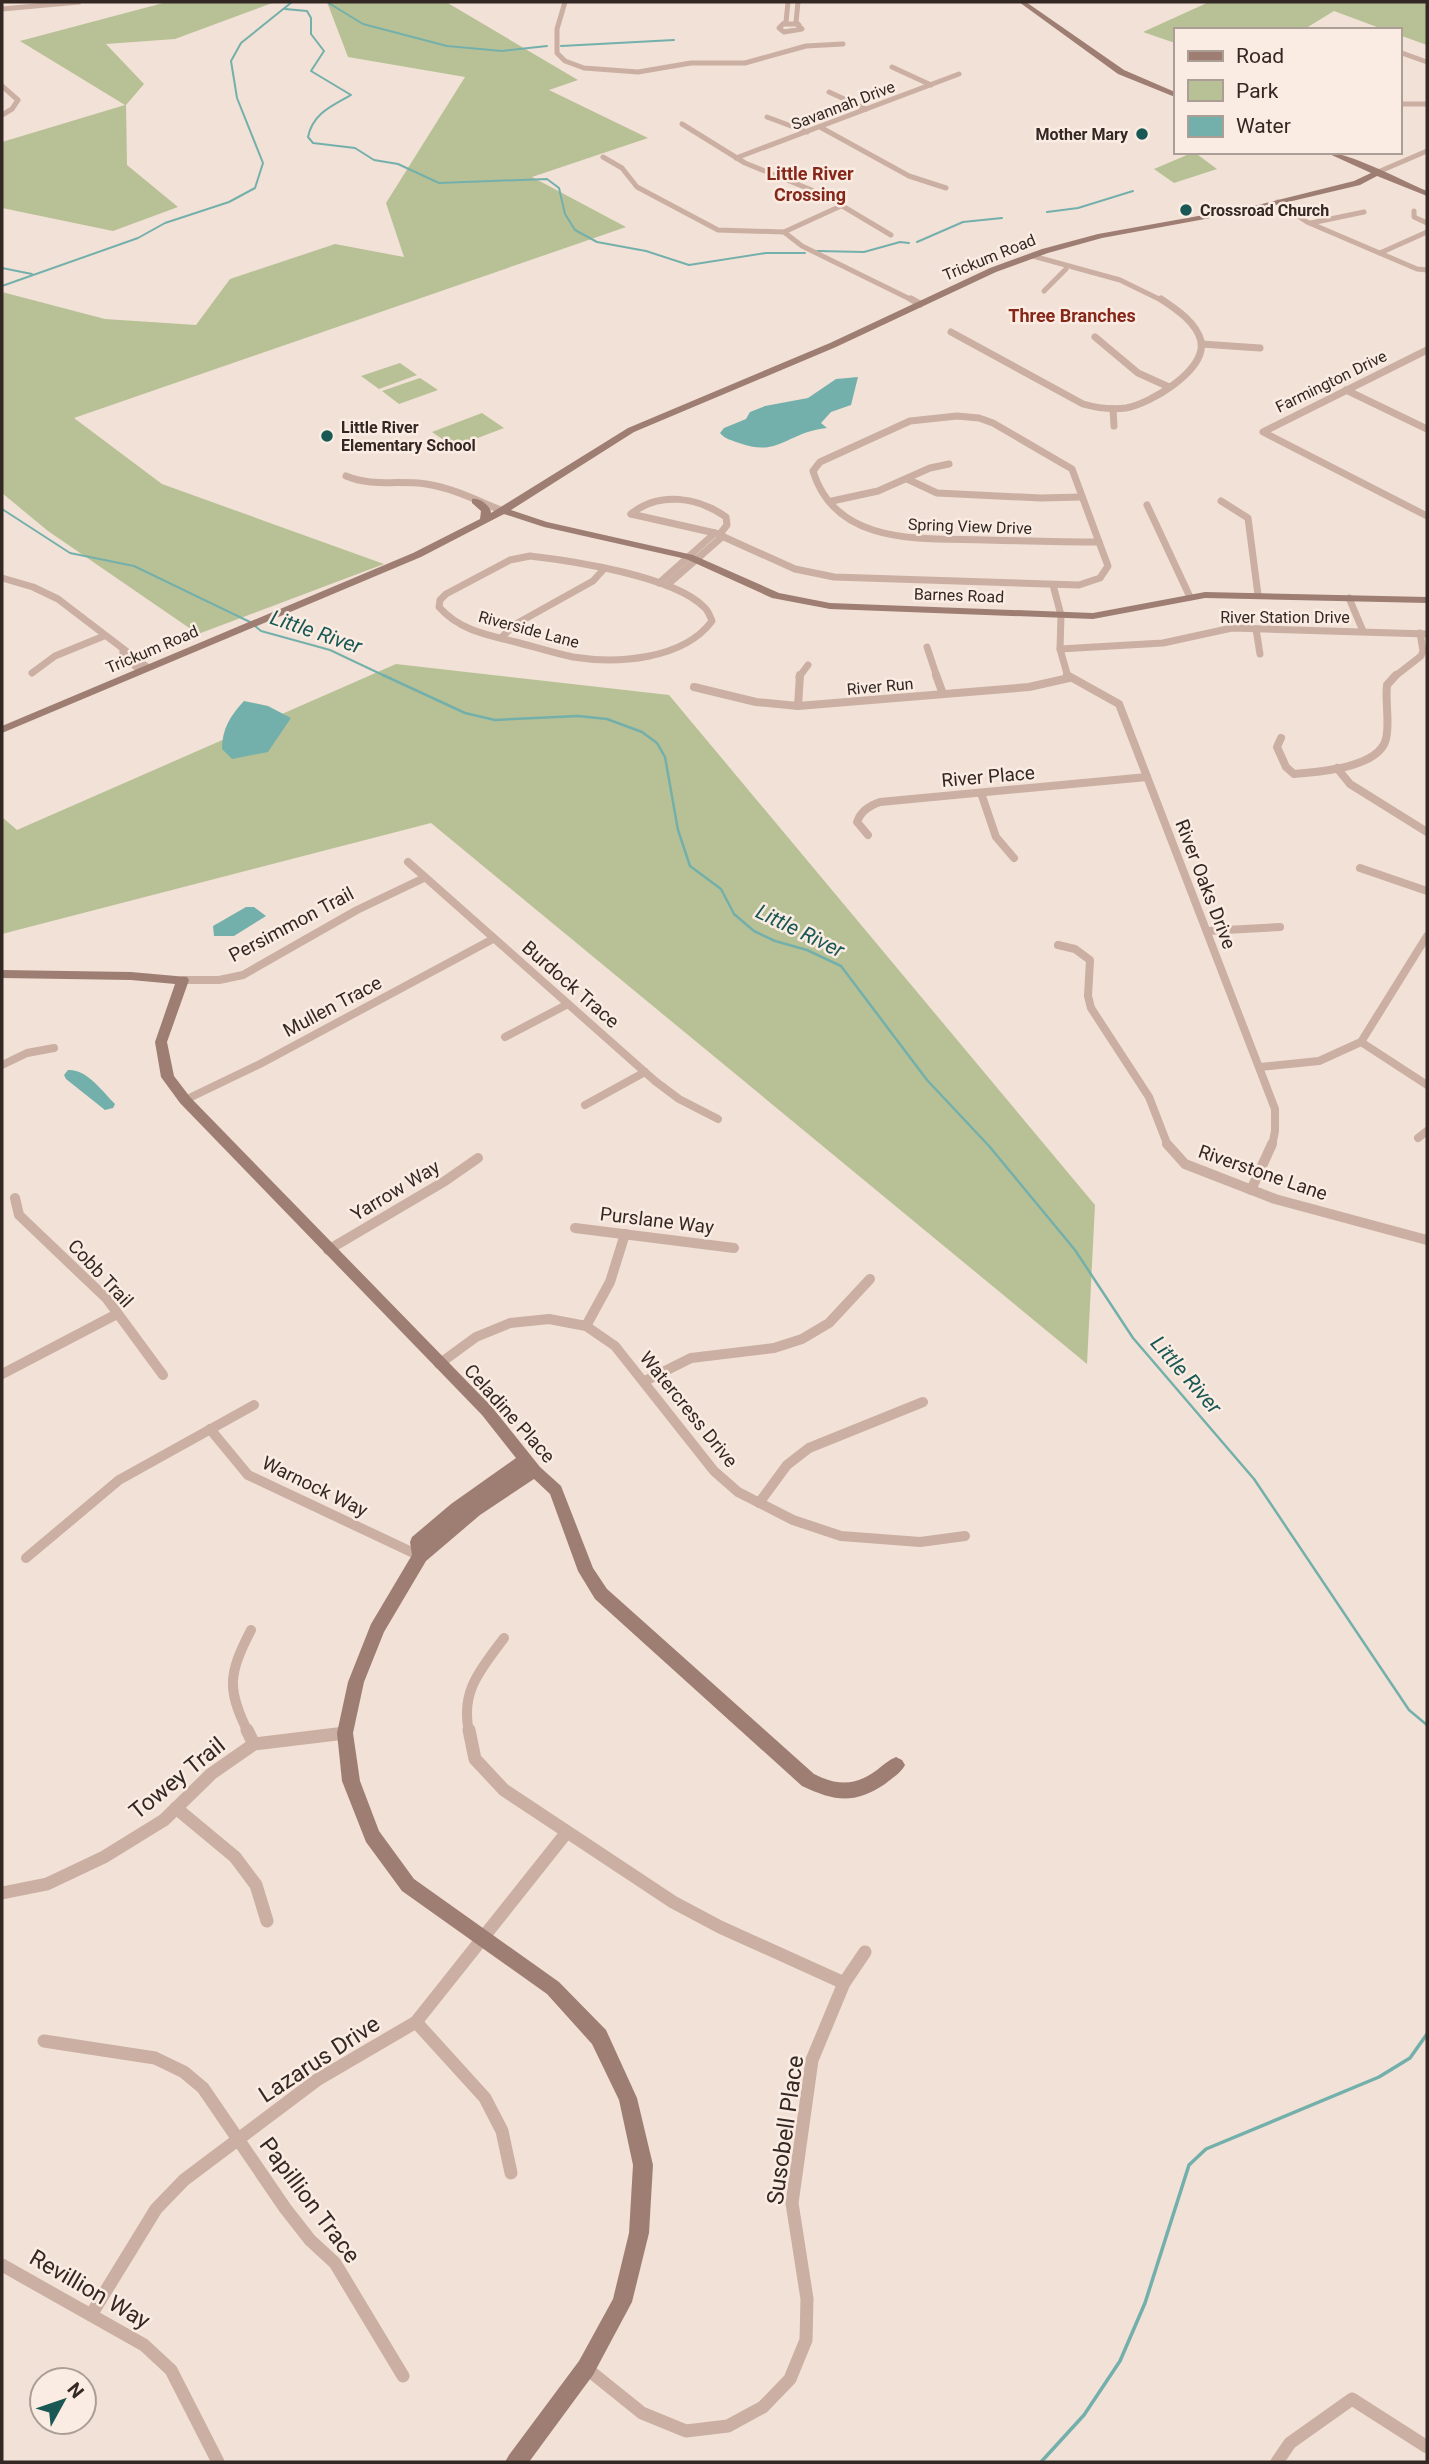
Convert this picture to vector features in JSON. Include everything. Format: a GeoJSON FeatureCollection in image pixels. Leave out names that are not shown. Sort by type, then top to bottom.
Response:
{"type":"FeatureCollection","features":[{"type":"Feature","properties":{"kind":"street"},"geometry":{"type":"LineString","coordinates":[[2,9],[79,2]]}},
{"type":"Feature","properties":{"kind":"street"},"geometry":{"type":"LineString","coordinates":[[565,2],[555,40],[557,53],[570,64],[589,70],[638,72],[691,63],[745,63],[802,47],[843,44]]}},
{"type":"Feature","properties":{"kind":"street"},"geometry":{"type":"LineString","coordinates":[[788,2],[786,22],[779,28],[802,47]]}},
{"type":"Feature","properties":{"kind":"street"},"geometry":{"type":"LineString","coordinates":[[791,36],[802,29],[796,22],[798,2]]}},
{"type":"Feature","properties":{"kind":"street"},"geometry":{"type":"LineString","coordinates":[[1022,2],[1121,72],[1174,95]]}},
{"type":"Feature","properties":{"kind":"street"},"geometry":{"type":"LineString","coordinates":[[783,24],[799,25]]}},
{"type":"Feature","properties":{"kind":"street"},"geometry":{"type":"LineString","coordinates":[[1401,53],[1427,62]]}},
{"type":"Feature","properties":{"kind":"street"},"geometry":{"type":"LineString","coordinates":[[892,67],[931,85]]}},
{"type":"Feature","properties":{"kind":"street","name":"Savannah Drive"},"geometry":{"type":"LineString","coordinates":[[736,158],[959,74]]}},
{"type":"Feature","properties":{"kind":"street"},"geometry":{"type":"LineString","coordinates":[[2,86],[18,100],[12,109],[2,115]]}},
{"type":"Feature","properties":{"kind":"street"},"geometry":{"type":"LineString","coordinates":[[830,92],[866,109]]}},
{"type":"Feature","properties":{"kind":"street"},"geometry":{"type":"LineString","coordinates":[[1401,104],[1426,104]]}},
{"type":"Feature","properties":{"kind":"street"},"geometry":{"type":"LineString","coordinates":[[767,117],[807,132]]}},
{"type":"Feature","properties":{"kind":"street"},"geometry":{"type":"LineString","coordinates":[[682,124],[736,158],[843,205],[891,235]]}},
{"type":"Feature","properties":{"kind":"street"},"geometry":{"type":"LineString","coordinates":[[820,127],[909,176],[946,188]]}},
{"type":"Feature","properties":{"kind":"street","name":"Trickum Road"},"geometry":{"type":"LineString","coordinates":[[316,599],[485,522],[508,515],[516,503],[631,430],[833,345],[976,278],[1033,256],[1101,236],[1278,202],[1363,181],[1427,151]]}},
{"type":"Feature","properties":{"kind":"street"},"geometry":{"type":"LineString","coordinates":[[1334,154],[1427,194]]}},
{"type":"Feature","properties":{"kind":"street"},"geometry":{"type":"LineString","coordinates":[[603,156],[622,168],[637,187],[718,230],[784,232],[843,205]]}},
{"type":"Feature","properties":{"kind":"street"},"geometry":{"type":"LineString","coordinates":[[1363,181],[1398,181]]}},
{"type":"Feature","properties":{"kind":"street"},"geometry":{"type":"LineString","coordinates":[[1278,202],[1310,223],[1416,269],[1427,270]]}},
{"type":"Feature","properties":{"kind":"street"},"geometry":{"type":"LineString","coordinates":[[1414,211],[1414,217],[1427,223]]}},
{"type":"Feature","properties":{"kind":"street"},"geometry":{"type":"LineString","coordinates":[[1310,223],[1364,212]]}},
{"type":"Feature","properties":{"kind":"street"},"geometry":{"type":"LineString","coordinates":[[784,232],[802,246],[920,304]]}},
{"type":"Feature","properties":{"kind":"street"},"geometry":{"type":"LineString","coordinates":[[1380,253],[1427,232]]}},
{"type":"Feature","properties":{"kind":"street"},"geometry":{"type":"LineString","coordinates":[[951,332],[1083,404],[1113,410],[1142,402],[1186,377],[1195,366],[1200,358],[1201,344],[1189,321],[1165,303],[1112,277],[1066,269],[1033,256]]}},
{"type":"Feature","properties":{"kind":"street"},"geometry":{"type":"LineString","coordinates":[[1044,290],[1066,269]]}},
{"type":"Feature","properties":{"kind":"street"},"geometry":{"type":"LineString","coordinates":[[1095,337],[1138,373],[1169,387]]}},
{"type":"Feature","properties":{"kind":"street"},"geometry":{"type":"LineString","coordinates":[[1201,344],[1260,348]]}},
{"type":"Feature","properties":{"kind":"street","name":"Farmington Drive"},"geometry":{"type":"LineString","coordinates":[[1426,351],[1263,432],[1427,516]]}},
{"type":"Feature","properties":{"kind":"street"},"geometry":{"type":"LineString","coordinates":[[1346,390],[1427,429]]}},
{"type":"Feature","properties":{"kind":"street"},"geometry":{"type":"LineString","coordinates":[[1113,410],[1114,426]]}},
{"type":"Feature","properties":{"kind":"street","name":"Spring View Drive"},"geometry":{"type":"LineString","coordinates":[[719,535],[727,525],[726,517],[717,510],[699,504],[653,501],[640,506],[631,514],[719,535],[795,569],[834,578],[1079,585],[1100,578],[1108,566],[1100,542],[1072,469],[993,423],[979,418],[957,416],[910,421],[820,462],[813,471],[814,480],[846,517],[859,525],[903,538],[1045,543],[1100,542]]}},
{"type":"Feature","properties":{"kind":"street","name":"Trickum Road"},"geometry":{"type":"LineString","coordinates":[[2,730],[228,634],[422,558],[508,515],[556,483],[586,458]]}},
{"type":"Feature","properties":{"kind":"street"},"geometry":{"type":"LineString","coordinates":[[832,501],[878,491],[930,468],[949,464]]}},
{"type":"Feature","properties":{"kind":"street"},"geometry":{"type":"LineString","coordinates":[[346,476],[362,481],[428,484],[508,515]]}},
{"type":"Feature","properties":{"kind":"street"},"geometry":{"type":"LineString","coordinates":[[907,479],[937,494],[1082,497]]}},
{"type":"Feature","properties":{"kind":"street"},"geometry":{"type":"LineString","coordinates":[[475,501],[488,513],[485,522]]}},
{"type":"Feature","properties":{"kind":"street"},"geometry":{"type":"LineString","coordinates":[[1221,501],[1243,513],[1248,519],[1258,595]]}},
{"type":"Feature","properties":{"kind":"street"},"geometry":{"type":"LineString","coordinates":[[490,507],[516,503]]}},
{"type":"Feature","properties":{"kind":"street"},"geometry":{"type":"LineString","coordinates":[[1147,505],[1190,597]]}},
{"type":"Feature","properties":{"kind":"street","name":"Barnes Road"},"geometry":{"type":"LineString","coordinates":[[508,515],[693,558],[764,591],[811,603],[1061,615],[1113,614],[1190,597],[1258,595],[1427,600]]}},
{"type":"Feature","properties":{"kind":"street"},"geometry":{"type":"LineString","coordinates":[[663,584],[719,535]]}},
{"type":"Feature","properties":{"kind":"street"},"geometry":{"type":"LineString","coordinates":[[396,550],[408,553],[426,551]]}},
{"type":"Feature","properties":{"kind":"street","name":"Riverside Lane"},"geometry":{"type":"LineString","coordinates":[[522,556],[537,556],[663,584],[701,601],[712,617],[704,633],[659,653],[586,658],[472,629],[445,614],[439,604],[442,597],[522,556]]}},
{"type":"Feature","properties":{"kind":"street"},"geometry":{"type":"LineString","coordinates":[[500,638],[514,625],[593,581],[603,570]]}},
{"type":"Feature","properties":{"kind":"street"},"geometry":{"type":"LineString","coordinates":[[2,578],[33,587],[58,599],[123,651],[123,656],[144,669]]}},
{"type":"Feature","properties":{"kind":"street"},"geometry":{"type":"LineString","coordinates":[[1054,584],[1061,615],[1061,666],[1069,678]]}},
{"type":"Feature","properties":{"kind":"street"},"geometry":{"type":"LineString","coordinates":[[1349,598],[1363,631]]}},
{"type":"Feature","properties":{"kind":"street","name":"River Station Drive"},"geometry":{"type":"LineString","coordinates":[[1060,649],[1163,643],[1217,629],[1424,634]]}},
{"type":"Feature","properties":{"kind":"street"},"geometry":{"type":"LineString","coordinates":[[1256,629],[1260,654]]}},
{"type":"Feature","properties":{"kind":"street"},"geometry":{"type":"LineString","coordinates":[[1281,738],[1278,747],[1286,767],[1294,774],[1337,768],[1369,759],[1385,747],[1387,685],[1421,656],[1424,634]]}},
{"type":"Feature","properties":{"kind":"street"},"geometry":{"type":"LineString","coordinates":[[32,673],[55,656],[104,636]]}},
{"type":"Feature","properties":{"kind":"street"},"geometry":{"type":"LineString","coordinates":[[927,647],[943,694]]}},
{"type":"Feature","properties":{"kind":"street"},"geometry":{"type":"LineString","coordinates":[[798,706],[797,678],[799,672],[808,665]]}},
{"type":"Feature","properties":{"kind":"street","name":"River Run"},"geometry":{"type":"LineString","coordinates":[[694,687],[755,702],[798,706],[1029,687],[1069,678]]}},
{"type":"Feature","properties":{"kind":"street","name":"River Oaks Drive"},"geometry":{"type":"LineString","coordinates":[[1069,678],[1105,694],[1119,704],[1260,1067],[1275,1110],[1277,1125],[1271,1153],[1251,1190]]}},
{"type":"Feature","properties":{"kind":"street"},"geometry":{"type":"LineString","coordinates":[[1337,768],[1350,784],[1427,832]]}},
{"type":"Feature","properties":{"kind":"street","name":"River Place"},"geometry":{"type":"LineString","coordinates":[[868,835],[857,822],[863,810],[871,805],[895,800],[1147,777]]}},
{"type":"Feature","properties":{"kind":"street"},"geometry":{"type":"LineString","coordinates":[[981,793],[995,836],[1003,851],[1014,858]]}},
{"type":"Feature","properties":{"kind":"street","name":"Burdock Trace"},"geometry":{"type":"LineString","coordinates":[[408,862],[645,1072],[679,1099],[718,1119]]}},
{"type":"Feature","properties":{"kind":"street"},"geometry":{"type":"LineString","coordinates":[[1360,868],[1427,891]]}},
{"type":"Feature","properties":{"kind":"street","name":"Persimmon Trail"},"geometry":{"type":"LineString","coordinates":[[2,974],[131,976],[183,980],[219,980],[243,975],[357,910],[424,878]]}},
{"type":"Feature","properties":{"kind":"street"},"geometry":{"type":"LineString","coordinates":[[1207,931],[1280,927]]}},
{"type":"Feature","properties":{"kind":"street"},"geometry":{"type":"LineString","coordinates":[[1260,1067],[1319,1060],[1361,1042],[1427,936]]}},
{"type":"Feature","properties":{"kind":"street","name":"Mullen Trace"},"geometry":{"type":"LineString","coordinates":[[185,1100],[260,1064],[494,939]]}},
{"type":"Feature","properties":{"kind":"street","name":"Riverstone Lane"},"geometry":{"type":"LineString","coordinates":[[1058,945],[1074,947],[1090,960],[1093,968],[1088,1000],[1091,1008],[1149,1097],[1166,1143],[1185,1164],[1275,1199],[1427,1240]]}},
{"type":"Feature","properties":{"kind":"street","name":"Celadine Place"},"geometry":{"type":"LineString","coordinates":[[183,980],[161,1042],[168,1077],[185,1100],[486,1411],[530,1466],[560,1495],[586,1571],[601,1594],[799,1773],[827,1790],[849,1793],[872,1785],[896,1765]]}},
{"type":"Feature","properties":{"kind":"street"},"geometry":{"type":"LineString","coordinates":[[505,1037],[568,1004]]}},
{"type":"Feature","properties":{"kind":"street"},"geometry":{"type":"LineString","coordinates":[[1361,1042],[1427,1085]]}},
{"type":"Feature","properties":{"kind":"street"},"geometry":{"type":"LineString","coordinates":[[2,1065],[27,1053],[54,1048]]}},
{"type":"Feature","properties":{"kind":"street"},"geometry":{"type":"LineString","coordinates":[[585,1105],[645,1072]]}},
{"type":"Feature","properties":{"kind":"street"},"geometry":{"type":"LineString","coordinates":[[1418,1138],[1427,1131]]}},
{"type":"Feature","properties":{"kind":"street","name":"Yarrow Way"},"geometry":{"type":"LineString","coordinates":[[328,1250],[445,1181],[478,1158]]}},
{"type":"Feature","properties":{"kind":"street","name":"Cobb Trail"},"geometry":{"type":"LineString","coordinates":[[15,1198],[19,1215],[97,1288],[163,1375]]}},
{"type":"Feature","properties":{"kind":"street","name":"Purslane Way"},"geometry":{"type":"LineString","coordinates":[[575,1228],[734,1248]]}},
{"type":"Feature","properties":{"kind":"street"},"geometry":{"type":"LineString","coordinates":[[586,1326],[605,1297],[615,1275],[625,1234]]}},
{"type":"Feature","properties":{"kind":"street"},"geometry":{"type":"LineString","coordinates":[[645,1381],[691,1358],[774,1348],[802,1339],[829,1323],[870,1279]]}},
{"type":"Feature","properties":{"kind":"street"},"geometry":{"type":"LineString","coordinates":[[2,1374],[117,1314]]}},
{"type":"Feature","properties":{"kind":"street","name":"Watercress Drive"},"geometry":{"type":"LineString","coordinates":[[439,1364],[476,1338],[510,1324],[550,1319],[586,1326],[615,1346],[714,1471],[738,1492],[793,1520],[841,1536],[920,1542],[965,1536]]}},
{"type":"Feature","properties":{"kind":"street"},"geometry":{"type":"LineString","coordinates":[[760,1503],[787,1465],[809,1448],[923,1402]]}},
{"type":"Feature","properties":{"kind":"street"},"geometry":{"type":"LineString","coordinates":[[26,1558],[118,1480],[254,1405]]}},
{"type":"Feature","properties":{"kind":"street","name":"Warnock Way"},"geometry":{"type":"LineString","coordinates":[[210,1429],[248,1475],[420,1556]]}},
{"type":"Feature","properties":{"kind":"street"},"geometry":{"type":"LineString","coordinates":[[516,2462],[586,2368],[622,2302],[639,2232],[643,2165],[628,2098],[599,2037],[553,1988],[408,1885],[372,1836],[351,1781],[345,1733],[356,1682],[377,1629],[420,1556],[431,1550],[463,1518],[530,1466]]}},
{"type":"Feature","properties":{"kind":"street"},"geometry":{"type":"LineString","coordinates":[[251,1630],[233,1665],[230,1696],[254,1744]]}},
{"type":"Feature","properties":{"kind":"street"},"geometry":{"type":"LineString","coordinates":[[504,1638],[473,1681],[465,1713],[475,1759],[504,1790],[673,1902],[720,1927],[844,1983]]}},
{"type":"Feature","properties":{"kind":"street","name":"Towey Trail"},"geometry":{"type":"LineString","coordinates":[[2,1893],[47,1884],[104,1857],[164,1820],[211,1774],[254,1744],[345,1733]]}},
{"type":"Feature","properties":{"kind":"street"},"geometry":{"type":"LineString","coordinates":[[176,1808],[235,1857],[256,1885],[267,1921]]}},
{"type":"Feature","properties":{"kind":"street","name":"Lazarus Drive"},"geometry":{"type":"LineString","coordinates":[[91,2315],[156,2209],[184,2180],[317,2080],[416,2022],[568,1832]]}},
{"type":"Feature","properties":{"kind":"street","name":"Susobell Place"},"geometry":{"type":"LineString","coordinates":[[586,2368],[642,2413],[686,2431],[728,2426],[763,2407],[790,2379],[806,2340],[807,2299],[792,2203],[812,2060],[844,1983],[865,1952]]}},
{"type":"Feature","properties":{"kind":"street"},"geometry":{"type":"LineString","coordinates":[[416,2022],[485,2098],[502,2131],[511,2173]]}},
{"type":"Feature","properties":{"kind":"street","name":"Papillion Trace"},"geometry":{"type":"LineString","coordinates":[[44,2040],[155,2059],[184,2072],[203,2088],[310,2240],[335,2263],[403,2376]]}},
{"type":"Feature","properties":{"kind":"street","name":"Revillion Way"},"geometry":{"type":"LineString","coordinates":[[2,2265],[144,2345],[170,2370],[218,2462]]}},
{"type":"Feature","properties":{"kind":"street"},"geometry":{"type":"LineString","coordinates":[[1277,2462],[1290,2443],[1352,2399],[1427,2447]]}},
{"type":"Feature","properties":{"kind":"green space"},"geometry":{"type":"Polygon","coordinates":[[[167,2],[275,2],[175,39],[106,44],[144,84],[126,105],[127,165],[178,207],[113,231],[2,208],[2,142],[125,105],[20,41],[167,2]]]}},
{"type":"Feature","properties":{"kind":"green space"},"geometry":{"type":"Polygon","coordinates":[[[327,2],[446,2],[578,80],[549,90],[648,138],[532,177],[626,227],[74,418],[162,484],[384,564],[198,634],[48,531],[2,493],[2,292],[105,319],[196,325],[230,279],[335,244],[404,257],[386,203],[465,77],[348,57],[327,2]]]}},
{"type":"Feature","properties":{"kind":"green space"},"geometry":{"type":"Polygon","coordinates":[[[1209,2],[1427,2],[1427,45],[1401,36],[1401,28],[1380,28],[1334,11],[1306,28],[1174,28],[1174,43],[1143,32],[1209,2]]]}},
{"type":"Feature","properties":{"kind":"green space"},"geometry":{"type":"Polygon","coordinates":[[[1189,154],[1197,154],[1217,169],[1174,183],[1154,169],[1189,154]]]}},
{"type":"Feature","properties":{"kind":"green space"},"geometry":{"type":"Polygon","coordinates":[[[400,363],[417,375],[379,389],[361,376],[400,363]]]}},
{"type":"Feature","properties":{"kind":"green space"},"geometry":{"type":"Polygon","coordinates":[[[420,378],[438,390],[399,404],[382,391],[420,378]]]}},
{"type":"Feature","properties":{"kind":"green space"},"geometry":{"type":"Polygon","coordinates":[[[482,413],[504,428],[454,447],[432,432],[482,413]]]}},
{"type":"Feature","properties":{"kind":"green space"},"geometry":{"type":"Polygon","coordinates":[[[396,664],[669,695],[1095,1205],[1087,1364],[431,823],[2,934],[2,817],[17,830],[396,664]]]}},
{"type":"Feature","properties":{"kind":"water"},"geometry":{"type":"Polygon","coordinates":[[[858,377],[851,405],[831,412],[821,423],[827,428],[813,430],[764,448],[739,443],[720,433],[724,428],[746,419],[750,412],[765,406],[808,398],[836,379],[858,377]]]}},
{"type":"Feature","properties":{"kind":"water"},"geometry":{"type":"Polygon","coordinates":[[[244,701],[268,706],[291,718],[268,752],[232,759],[222,749],[223,735],[231,718],[244,701]]]}},
{"type":"Feature","properties":{"kind":"water"},"geometry":{"type":"Polygon","coordinates":[[[246,907],[254,907],[266,916],[234,936],[214,936],[213,926],[246,907]]]}},
{"type":"Feature","properties":{"kind":"water"},"geometry":{"type":"Polygon","coordinates":[[[68,1070],[82,1073],[94,1082],[115,1104],[113,1108],[105,1110],[66,1079],[64,1075],[68,1070]]]}},
{"type":"Feature","properties":{"kind":"waterway","name":"Little River"},"geometry":{"type":"LineString","coordinates":[[2,286],[138,238],[165,223],[229,202],[255,188],[263,163],[237,98],[231,61],[241,43],[292,2]]}},
{"type":"Feature","properties":{"kind":"waterway"},"geometry":{"type":"LineString","coordinates":[[327,2],[363,24],[447,46],[502,51],[547,46]]}},
{"type":"Feature","properties":{"kind":"waterway"},"geometry":{"type":"LineString","coordinates":[[285,9],[307,11],[311,18],[311,34],[324,51],[311,71],[351,95],[324,111],[314,122],[308,137],[313,143],[355,148],[374,160],[398,164],[439,183],[547,179],[559,188],[565,214],[575,230],[597,242],[646,251],[689,265],[766,253],[805,253]]}},
{"type":"Feature","properties":{"kind":"waterway"},"geometry":{"type":"LineString","coordinates":[[561,46],[674,40]]}},
{"type":"Feature","properties":{"kind":"waterway"},"geometry":{"type":"LineString","coordinates":[[1047,212],[1078,208],[1133,191]]}},
{"type":"Feature","properties":{"kind":"waterway"},"geometry":{"type":"LineString","coordinates":[[917,242],[963,222],[1002,218]]}},
{"type":"Feature","properties":{"kind":"waterway"},"geometry":{"type":"LineString","coordinates":[[817,251],[864,252],[900,242],[909,243]]}},
{"type":"Feature","properties":{"kind":"waterway"},"geometry":{"type":"LineString","coordinates":[[2,268],[32,274]]}},
{"type":"Feature","properties":{"kind":"waterway","name":"Little River"},"geometry":{"type":"LineString","coordinates":[[2,509],[70,553],[134,566],[250,622]]}},
{"type":"Feature","properties":{"kind":"waterway","name":"Little River"},"geometry":{"type":"LineString","coordinates":[[255,626],[261,631],[330,650],[387,677]]}},
{"type":"Feature","properties":{"kind":"waterway","name":"Little River"},"geometry":{"type":"LineString","coordinates":[[383,675],[465,713],[495,720],[578,716],[607,719],[642,732],[657,743],[665,757],[678,830],[690,866],[721,889],[734,914],[754,931],[775,941],[807,950],[841,966],[927,1080],[989,1146],[1075,1250],[1133,1338],[1254,1479],[1409,1710],[1427,1725]]}},
{"type":"Feature","properties":{"kind":"waterway"},"geometry":{"type":"LineString","coordinates":[[1041,2462],[1084,2415],[1120,2361],[1145,2303],[1189,2165],[1206,2149],[1379,2077],[1410,2058],[1427,2034]]}},
{"type":"Feature","properties":{"kind":"place","name":"Mother Mary"},"geometry":{"type":"Point","coordinates":[1142,134]}},
{"type":"Feature","properties":{"kind":"place","name":"Crossroad Church"},"geometry":{"type":"Point","coordinates":[1186,210]}},
{"type":"Feature","properties":{"kind":"place","name":"Little River Elementary School"},"geometry":{"type":"Point","coordinates":[327,436]}},
{"type":"Feature","properties":{"kind":"district","name":"Little River Crossing"},"geometry":{"type":"Point","coordinates":[810,184]}},
{"type":"Feature","properties":{"kind":"district","name":"Three Branches"},"geometry":{"type":"Point","coordinates":[1072,316]}}]}
